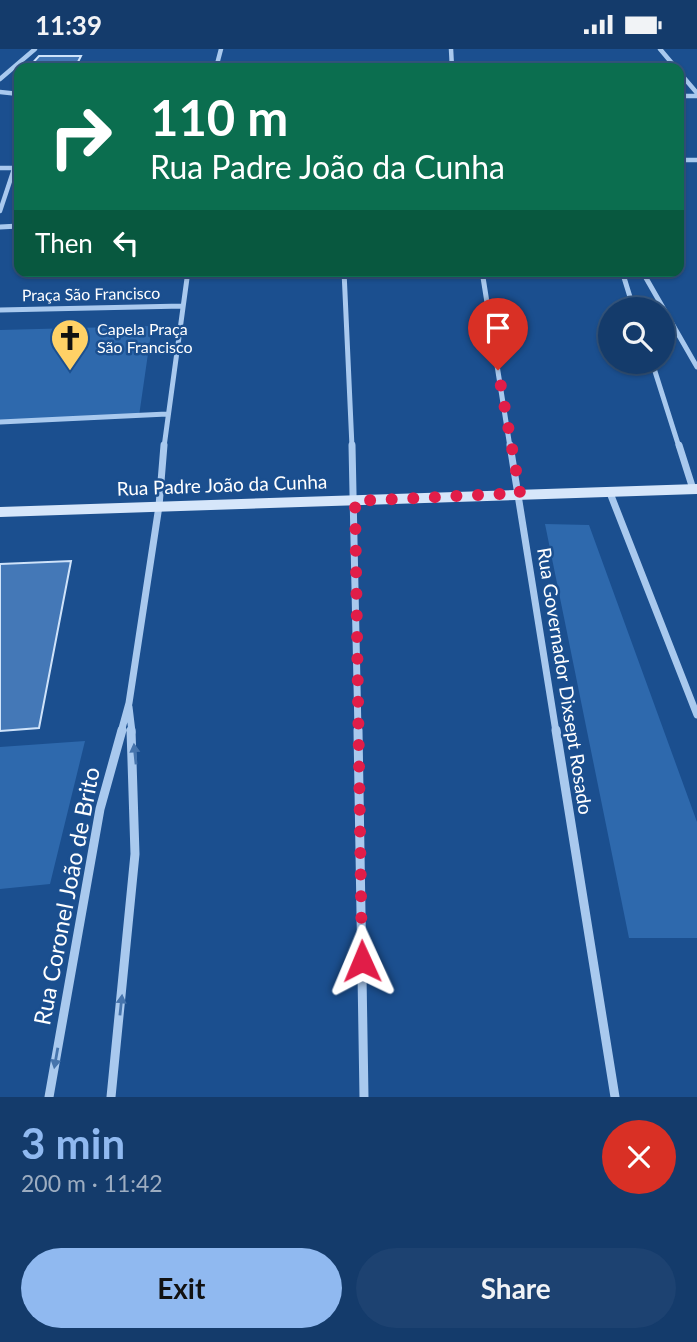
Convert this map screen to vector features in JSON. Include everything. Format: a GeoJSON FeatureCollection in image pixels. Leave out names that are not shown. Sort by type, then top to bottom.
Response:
{"type":"FeatureCollection","features":[{"type":"Feature","properties":{"kind":"street"},"geometry":{"type":"LineString","coordinates":[[19,63],[35,49]]}},
{"type":"Feature","properties":{"kind":"street"},"geometry":{"type":"LineString","coordinates":[[660,49],[671,63]]}},
{"type":"Feature","properties":{"kind":"street"},"geometry":{"type":"LineString","coordinates":[[0,79],[14,67]]}},
{"type":"Feature","properties":{"kind":"street"},"geometry":{"type":"LineString","coordinates":[[684,79],[697,95]]}},
{"type":"Feature","properties":{"kind":"street"},"geometry":{"type":"LineString","coordinates":[[0,168],[14,168],[0,211]]}},
{"type":"Feature","properties":{"kind":"street","name":"Rua Coronel João de Brito"},"geometry":{"type":"LineString","coordinates":[[49,1097],[100,810],[129,703],[159,506],[167,414],[187,277]]}},
{"type":"Feature","properties":{"kind":"street"},"geometry":{"type":"LineString","coordinates":[[344,277],[355,501],[364,1097]]}},
{"type":"Feature","properties":{"kind":"street","name":"Rua Governador Dixsept Rosado"},"geometry":{"type":"LineString","coordinates":[[483,277],[520,493],[615,1097]]}},
{"type":"Feature","properties":{"kind":"street"},"geometry":{"type":"LineString","coordinates":[[624,277],[630,297]]}},
{"type":"Feature","properties":{"kind":"street"},"geometry":{"type":"LineString","coordinates":[[645,277],[697,367]]}},
{"type":"Feature","properties":{"kind":"street","name":"Praça São Francisco"},"geometry":{"type":"LineString","coordinates":[[0,310],[183,306]]}},
{"type":"Feature","properties":{"kind":"street"},"geometry":{"type":"LineString","coordinates":[[656,374],[695,489]]}},
{"type":"Feature","properties":{"kind":"street"},"geometry":{"type":"LineString","coordinates":[[0,422],[167,414]]}},
{"type":"Feature","properties":{"kind":"street","name":"Rua Padre João da Cunha"},"geometry":{"type":"LineString","coordinates":[[0,512],[695,489]]}},
{"type":"Feature","properties":{"kind":"street"},"geometry":{"type":"LineString","coordinates":[[610,493],[697,715]]}},
{"type":"Feature","properties":{"kind":"street","name":"Rua Coronel João de Brito"},"geometry":{"type":"LineString","coordinates":[[111,1097],[138,841],[138,795],[129,703]]}},
{"type":"Feature","properties":{"kind":"shaded area"},"geometry":{"type":"Polygon","coordinates":[[[152,326],[139,416],[0,420],[0,330],[152,326]]]}},
{"type":"Feature","properties":{"kind":"shaded area"},"geometry":{"type":"Polygon","coordinates":[[[545,524],[589,525],[697,822],[697,938],[629,938],[545,524]]]}},
{"type":"Feature","properties":{"kind":"shaded area"},"geometry":{"type":"Polygon","coordinates":[[[85,741],[50,884],[0,889],[0,747],[85,741]]]}},
{"type":"Feature","properties":{"kind":"building"},"geometry":{"type":"Polygon","coordinates":[[[39,56],[81,56],[78,63],[33,63],[39,56]]]}},
{"type":"Feature","properties":{"kind":"building"},"geometry":{"type":"Polygon","coordinates":[[[71,561],[39,728],[0,731],[0,564],[71,561]]]}},
{"type":"Feature","properties":{"kind":"place","name":"Capela Praça São Francisco"},"geometry":{"type":"Point","coordinates":[70,372]}},
{"type":"Feature","properties":{"kind":"route"},"geometry":{"type":"LineString","coordinates":[[362,961],[355,501],[520,493],[498,370]]}}]}
